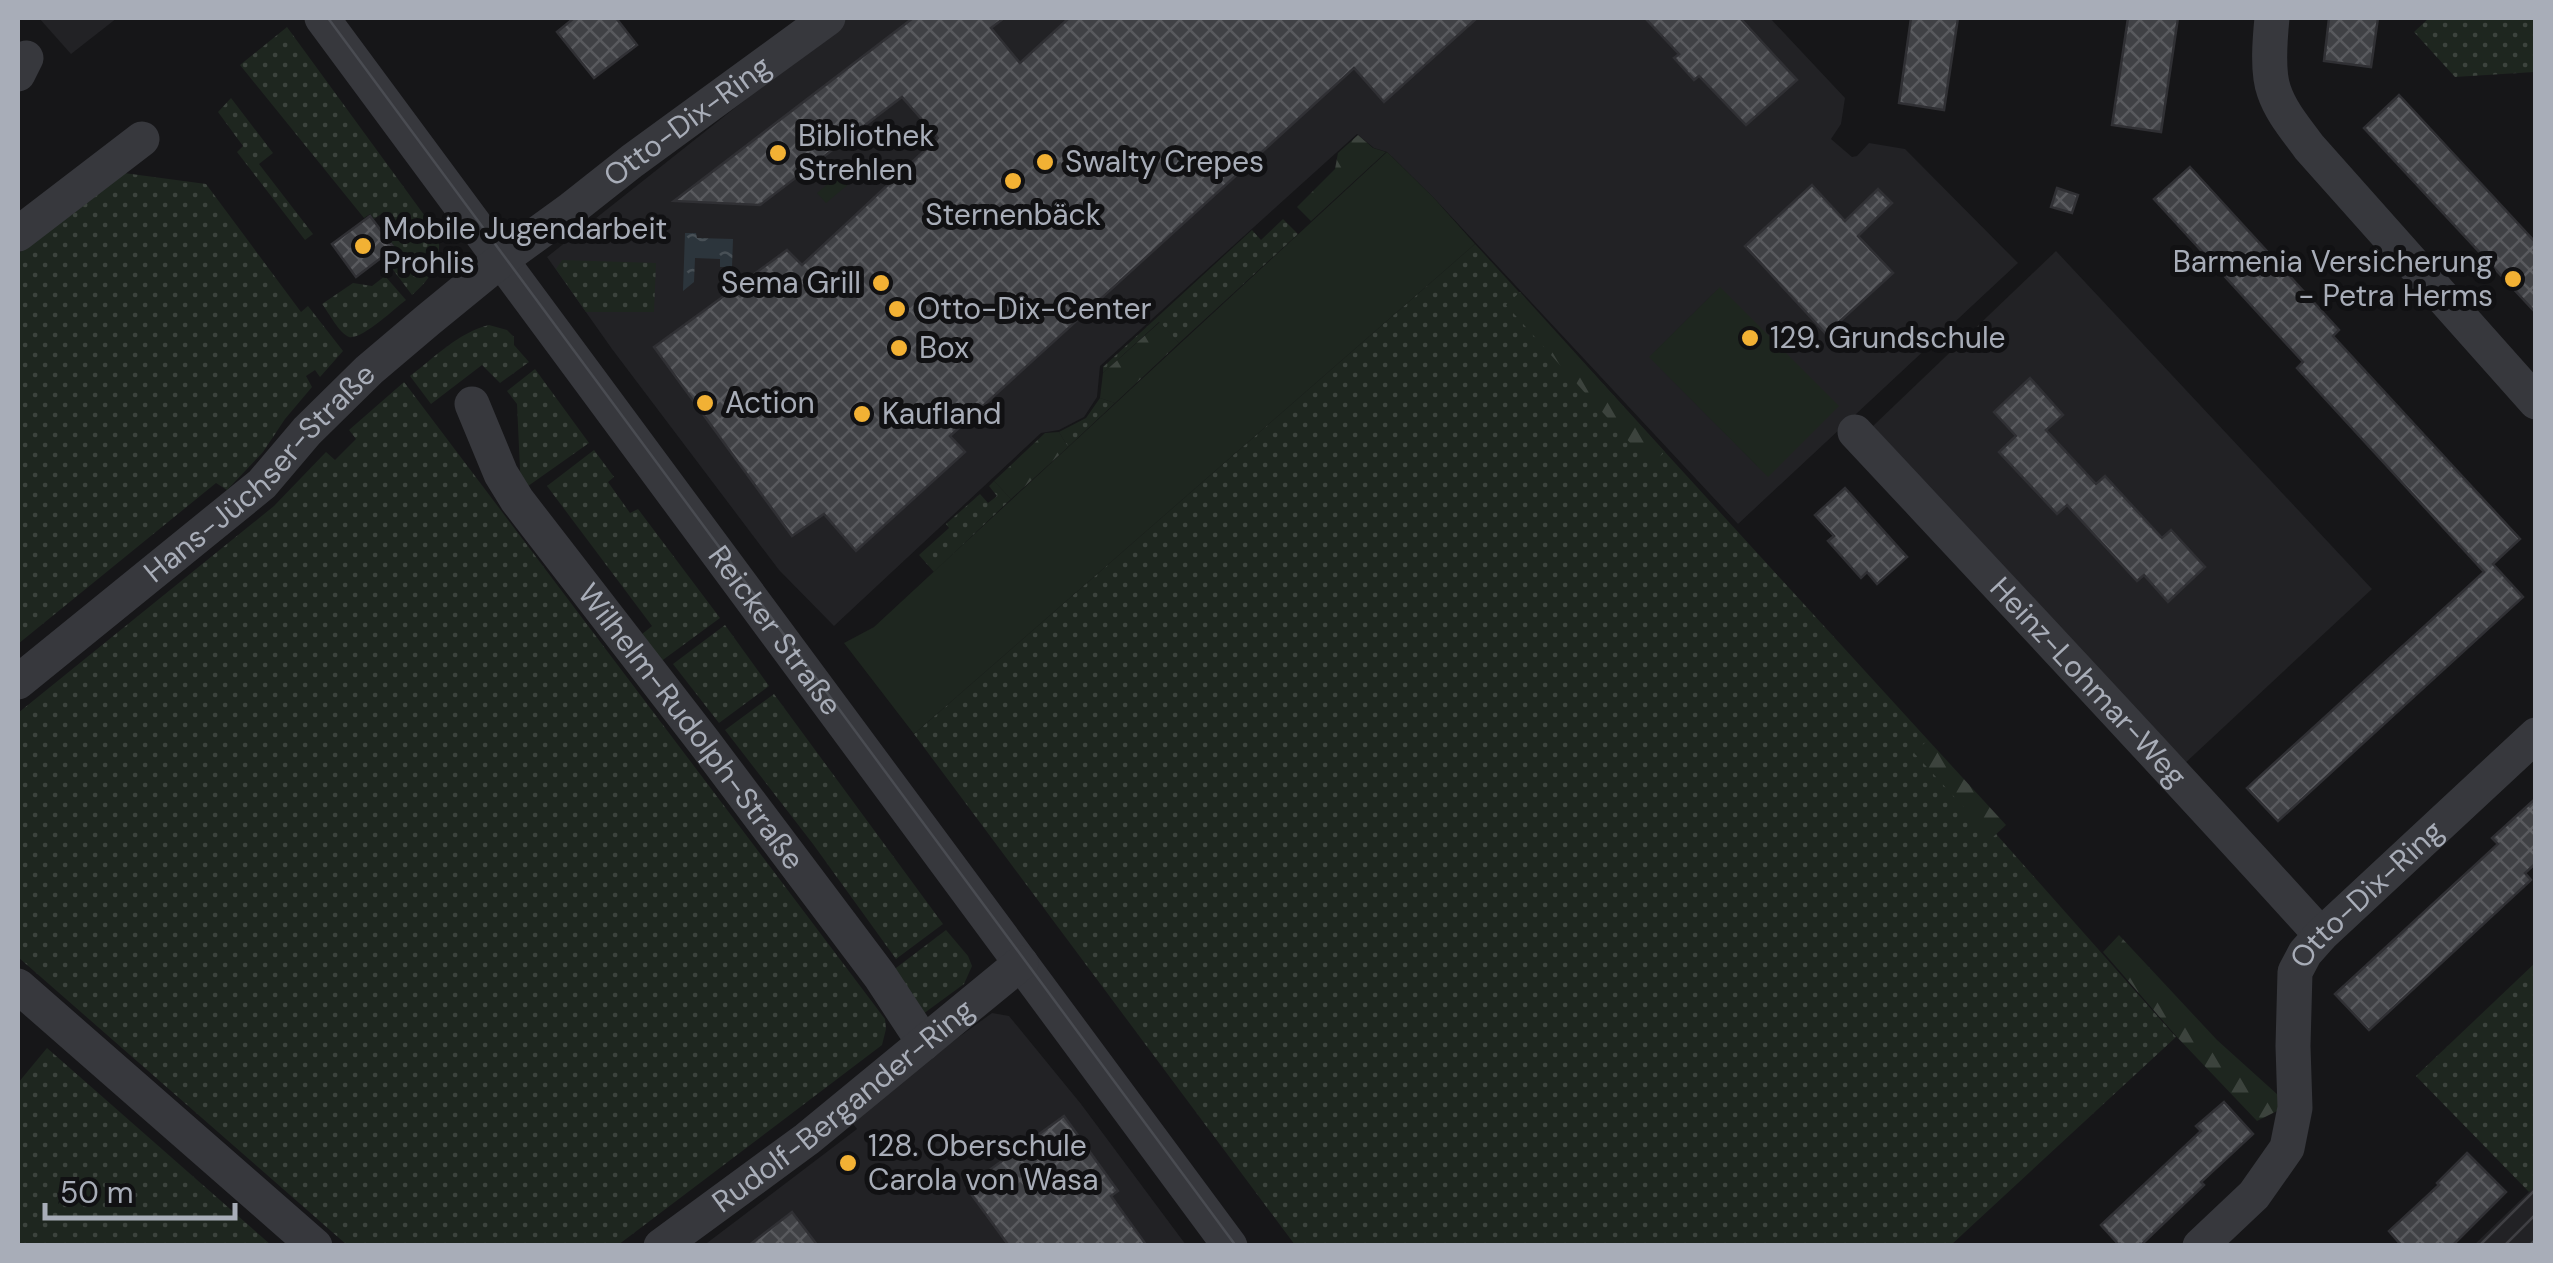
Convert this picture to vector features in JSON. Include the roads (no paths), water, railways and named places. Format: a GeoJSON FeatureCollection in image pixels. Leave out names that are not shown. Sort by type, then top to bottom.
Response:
{"type":"FeatureCollection","features":[{"type":"Feature","properties":{"kind":"street","name":"Reicker Straße"},"geometry":{"type":"LineString","coordinates":[[322,18],[1230,1246]]}},
{"type":"Feature","properties":{"kind":"street","name":"Otto-Dix-Ring"},"geometry":{"type":"LineString","coordinates":[[500,261],[828,18]]}},
{"type":"Feature","properties":{"kind":"street"},"geometry":{"type":"LineString","coordinates":[[2272,18],[2272,88],[2308,147],[2536,402]]}},
{"type":"Feature","properties":{"kind":"street"},"geometry":{"type":"LineString","coordinates":[[18,234],[142,139]]}},
{"type":"Feature","properties":{"kind":"street","name":"Hans-Jüchser-Straße"},"geometry":{"type":"LineString","coordinates":[[18,682],[262,484],[308,430],[370,370],[500,261]]}},
{"type":"Feature","properties":{"kind":"street","name":"Wilhelm-Rudolph-Straße"},"geometry":{"type":"LineString","coordinates":[[472,404],[501,474],[517,500],[880,976],[924,1043]]}},
{"type":"Feature","properties":{"kind":"street","name":"Heinz-Lohmar-Weg"},"geometry":{"type":"LineString","coordinates":[[1856,432],[2321,935]]}},
{"type":"Feature","properties":{"kind":"street","name":"Otto-Dix-Ring"},"geometry":{"type":"LineString","coordinates":[[2200,1246],[2254,1195],[2287,1148],[2295,1108],[2294,972],[2304,953],[2536,735]]}},
{"type":"Feature","properties":{"kind":"street","name":"Rudolf-Bergander-Ring"},"geometry":{"type":"LineString","coordinates":[[661,1246],[806,1139],[1022,964]]}},
{"type":"Feature","properties":{"kind":"street"},"geometry":{"type":"LineString","coordinates":[[18,986],[315,1246]]}},
{"type":"Feature","properties":{"kind":"water"},"geometry":{"type":"Polygon","coordinates":[[[685,233],[696,233],[697,238],[733,239],[732,267],[720,267],[720,259],[695,258],[694,282],[683,291],[685,233]]]}},
{"type":"Feature","properties":{"kind":"tram line"},"geometry":{"type":"LineString","coordinates":[[328,18],[1236,1246]]}},
{"type":"Feature","properties":{"kind":"place","name":"Bibliothek Strehlen"},"geometry":{"type":"Point","coordinates":[778,153]}},
{"type":"Feature","properties":{"kind":"place","name":"Swalty Crepes"},"geometry":{"type":"Point","coordinates":[1045,162]}},
{"type":"Feature","properties":{"kind":"place","name":"Sternenbäck"},"geometry":{"type":"Point","coordinates":[1013,181]}},
{"type":"Feature","properties":{"kind":"place","name":"Mobile Jugendarbeit Prohlis"},"geometry":{"type":"Point","coordinates":[363,246]}},
{"type":"Feature","properties":{"kind":"place","name":"Barmenia Versicherung - Petra Herms"},"geometry":{"type":"Point","coordinates":[2513,279]}},
{"type":"Feature","properties":{"kind":"place","name":"Sema Grill"},"geometry":{"type":"Point","coordinates":[881,283]}},
{"type":"Feature","properties":{"kind":"place","name":"Otto-Dix-Center"},"geometry":{"type":"Point","coordinates":[897,309]}},
{"type":"Feature","properties":{"kind":"place","name":"129. Grundschule"},"geometry":{"type":"Point","coordinates":[1750,338]}},
{"type":"Feature","properties":{"kind":"place","name":"Box"},"geometry":{"type":"Point","coordinates":[899,348]}},
{"type":"Feature","properties":{"kind":"place","name":"Action"},"geometry":{"type":"Point","coordinates":[705,403]}},
{"type":"Feature","properties":{"kind":"place","name":"Kaufland"},"geometry":{"type":"Point","coordinates":[862,414]}},
{"type":"Feature","properties":{"kind":"place","name":"128. Oberschule Carola von Wasa"},"geometry":{"type":"Point","coordinates":[848,1163]}}]}
